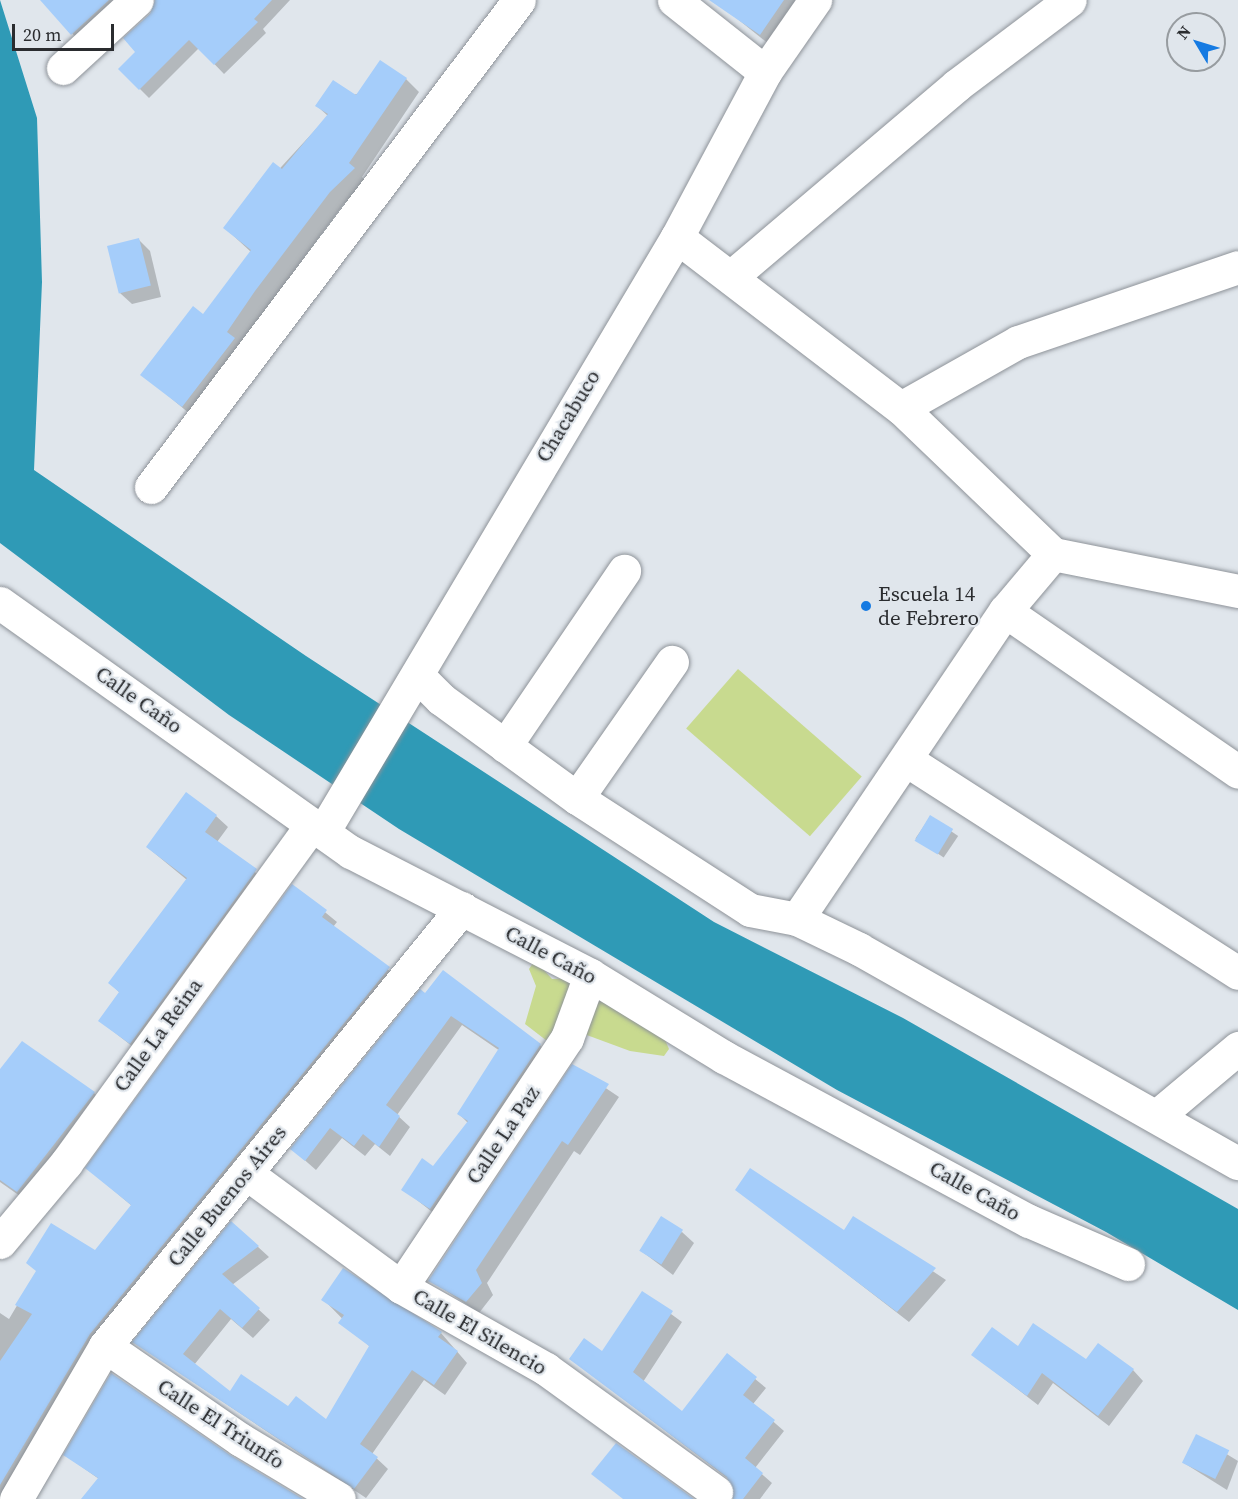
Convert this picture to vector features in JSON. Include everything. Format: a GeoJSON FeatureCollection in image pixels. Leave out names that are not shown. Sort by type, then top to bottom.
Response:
{"type":"FeatureCollection","features":[{"type":"Feature","properties":{"kind":"street"},"geometry":{"type":"LineString","coordinates":[[63,68],[137,0]]}},
{"type":"Feature","properties":{"kind":"street"},"geometry":{"type":"LineString","coordinates":[[151,488],[519,0]]}},
{"type":"Feature","properties":{"kind":"street"},"geometry":{"type":"LineString","coordinates":[[674,0],[765,72]]}},
{"type":"Feature","properties":{"kind":"street","name":"Chacabuco"},"geometry":{"type":"LineString","coordinates":[[324,823],[413,685],[677,237],[765,72],[815,0]]}},
{"type":"Feature","properties":{"kind":"street"},"geometry":{"type":"LineString","coordinates":[[732,276],[957,85],[1070,0]]}},
{"type":"Feature","properties":{"kind":"street"},"geometry":{"type":"LineString","coordinates":[[677,237],[732,276],[901,408],[1053,554],[1238,591]]}},
{"type":"Feature","properties":{"kind":"street"},"geometry":{"type":"LineString","coordinates":[[901,408],[1018,342],[1238,267]]}},
{"type":"Feature","properties":{"kind":"street"},"geometry":{"type":"LineString","coordinates":[[796,919],[908,761],[1005,611],[1053,554]]}},
{"type":"Feature","properties":{"kind":"street"},"geometry":{"type":"LineString","coordinates":[[505,746],[624,571]]}},
{"type":"Feature","properties":{"kind":"street","name":"Calle Caño"},"geometry":{"type":"LineString","coordinates":[[0,603],[324,823],[462,908],[590,975],[823,1111],[1029,1221],[1128,1264]]}},
{"type":"Feature","properties":{"kind":"street"},"geometry":{"type":"LineString","coordinates":[[1005,611],[1238,772]]}},
{"type":"Feature","properties":{"kind":"street"},"geometry":{"type":"LineString","coordinates":[[577,798],[672,662]]}},
{"type":"Feature","properties":{"kind":"street"},"geometry":{"type":"LineString","coordinates":[[413,685],[505,746],[577,798],[750,910],[796,919],[1157,1116],[1238,1163]]}},
{"type":"Feature","properties":{"kind":"street"},"geometry":{"type":"LineString","coordinates":[[908,761],[1238,974]]}},
{"type":"Feature","properties":{"kind":"street","name":"Calle La Reina"},"geometry":{"type":"LineString","coordinates":[[0,1242],[66,1163],[324,823]]}},
{"type":"Feature","properties":{"kind":"street","name":"Calle Buenos Aires"},"geometry":{"type":"LineString","coordinates":[[16,1499],[105,1346],[462,908]]}},
{"type":"Feature","properties":{"kind":"street","name":"Calle La Paz"},"geometry":{"type":"LineString","coordinates":[[401,1287],[567,1038],[590,975]]}},
{"type":"Feature","properties":{"kind":"street"},"geometry":{"type":"LineString","coordinates":[[1157,1116],[1238,1048]]}},
{"type":"Feature","properties":{"kind":"street","name":"Calle El Silencio"},"geometry":{"type":"LineString","coordinates":[[246,1173],[401,1287],[546,1369],[716,1492]]}},
{"type":"Feature","properties":{"kind":"street","name":"Calle El Triunfo"},"geometry":{"type":"LineString","coordinates":[[105,1346],[241,1440],[339,1499]]}},
{"type":"Feature","properties":{"kind":"green space"},"geometry":{"type":"Polygon","coordinates":[[[738,669],[862,777],[810,836],[686,729],[738,669]]]}},
{"type":"Feature","properties":{"kind":"green space"},"geometry":{"type":"Polygon","coordinates":[[[535,960],[552,979],[575,978],[551,1044],[525,1024],[536,986],[529,969],[535,960]]]}},
{"type":"Feature","properties":{"kind":"green space"},"geometry":{"type":"Polygon","coordinates":[[[600,995],[663,1035],[669,1049],[664,1056],[630,1051],[584,1034],[600,995]]]}},
{"type":"Feature","properties":{"kind":"water"},"geometry":{"type":"Polygon","coordinates":[[[0,0],[37,118],[42,282],[34,470],[306,656],[714,922],[903,1018],[1238,1209],[1238,1310],[1106,1232],[837,1090],[399,829],[229,715],[0,543],[0,0]]]}},
{"type":"Feature","properties":{"kind":"building"},"geometry":{"type":"Polygon","coordinates":[[[40,0],[109,0],[71,35],[40,0]]]}},
{"type":"Feature","properties":{"kind":"building"},"geometry":{"type":"Polygon","coordinates":[[[155,0],[272,0],[254,19],[258,22],[214,65],[189,40],[139,90],[118,69],[135,52],[123,38],[150,14],[155,0]]]}},
{"type":"Feature","properties":{"kind":"building"},"geometry":{"type":"Polygon","coordinates":[[[709,0],[784,0],[760,35],[709,0]]]}},
{"type":"Feature","properties":{"kind":"building"},"geometry":{"type":"Polygon","coordinates":[[[380,60],[407,78],[349,163],[355,168],[330,192],[255,291],[227,332],[235,338],[182,407],[140,375],[193,306],[203,314],[251,250],[223,228],[273,162],[282,169],[328,114],[315,106],[333,80],[356,95],[380,60]]]}},
{"type":"Feature","properties":{"kind":"building"},"geometry":{"type":"Polygon","coordinates":[[[139,238],[151,286],[119,294],[107,246],[139,238]]]}},
{"type":"Feature","properties":{"kind":"building"},"geometry":{"type":"Polygon","coordinates":[[[186,792],[217,815],[205,832],[257,869],[130,1044],[98,1021],[119,992],[108,983],[187,878],[146,847],[186,792]]]}},
{"type":"Feature","properties":{"kind":"building"},"geometry":{"type":"Polygon","coordinates":[[[930,815],[953,829],[938,855],[915,841],[930,815]]]}},
{"type":"Feature","properties":{"kind":"building"},"geometry":{"type":"Polygon","coordinates":[[[292,884],[327,910],[322,917],[390,967],[90,1334],[0,1485],[0,1361],[32,1314],[15,1305],[36,1271],[26,1263],[51,1223],[95,1250],[131,1205],[85,1168],[292,884]]]}},
{"type":"Feature","properties":{"kind":"building"},"geometry":{"type":"Polygon","coordinates":[[[443,970],[541,1044],[430,1209],[401,1190],[422,1158],[433,1166],[468,1121],[457,1114],[499,1048],[451,1016],[386,1105],[400,1116],[379,1147],[363,1134],[354,1146],[330,1128],[305,1161],[290,1149],[420,989],[425,993],[443,970]]]}},
{"type":"Feature","properties":{"kind":"building"},"geometry":{"type":"Polygon","coordinates":[[[22,1041],[95,1092],[17,1192],[0,1180],[0,1069],[22,1041]]]}},
{"type":"Feature","properties":{"kind":"building"},"geometry":{"type":"Polygon","coordinates":[[[572,1064],[609,1084],[568,1145],[562,1141],[476,1270],[482,1283],[466,1302],[428,1281],[572,1064]]]}},
{"type":"Feature","properties":{"kind":"building"},"geometry":{"type":"Polygon","coordinates":[[[750,1168],[844,1230],[853,1216],[936,1268],[897,1312],[735,1190],[750,1168]]]}},
{"type":"Feature","properties":{"kind":"building"},"geometry":{"type":"Polygon","coordinates":[[[661,1216],[683,1230],[661,1265],[639,1251],[661,1216]]]}},
{"type":"Feature","properties":{"kind":"building"},"geometry":{"type":"Polygon","coordinates":[[[231,1221],[259,1246],[222,1274],[260,1308],[242,1328],[220,1309],[183,1354],[230,1391],[241,1374],[288,1406],[296,1396],[326,1419],[369,1346],[338,1323],[344,1315],[321,1300],[343,1268],[442,1332],[438,1337],[458,1351],[434,1385],[412,1370],[360,1444],[378,1457],[354,1489],[132,1342],[231,1221]]]}},
{"type":"Feature","properties":{"kind":"building"},"geometry":{"type":"Polygon","coordinates":[[[642,1291],[673,1311],[633,1372],[682,1411],[727,1353],[757,1377],[743,1395],[775,1420],[745,1458],[763,1473],[743,1499],[733,1499],[727,1477],[569,1359],[584,1338],[602,1351],[642,1291]]]}},
{"type":"Feature","properties":{"kind":"building"},"geometry":{"type":"Polygon","coordinates":[[[1033,1323],[1086,1359],[1098,1343],[1134,1369],[1098,1416],[1042,1373],[1027,1396],[971,1355],[992,1327],[1018,1346],[1033,1323]]]}},
{"type":"Feature","properties":{"kind":"building"},"geometry":{"type":"Polygon","coordinates":[[[111,1373],[230,1455],[303,1499],[81,1499],[98,1478],[63,1455],[111,1373]]]}},
{"type":"Feature","properties":{"kind":"building"},"geometry":{"type":"Polygon","coordinates":[[[1196,1434],[1229,1450],[1215,1479],[1182,1463],[1196,1434]]]}},
{"type":"Feature","properties":{"kind":"building"},"geometry":{"type":"Polygon","coordinates":[[[616,1443],[694,1499],[623,1499],[591,1474],[616,1443]]]}},
{"type":"Feature","properties":{"kind":"place","name":"Escuela 14 de Febrero"},"geometry":{"type":"Point","coordinates":[866,606]}}]}
